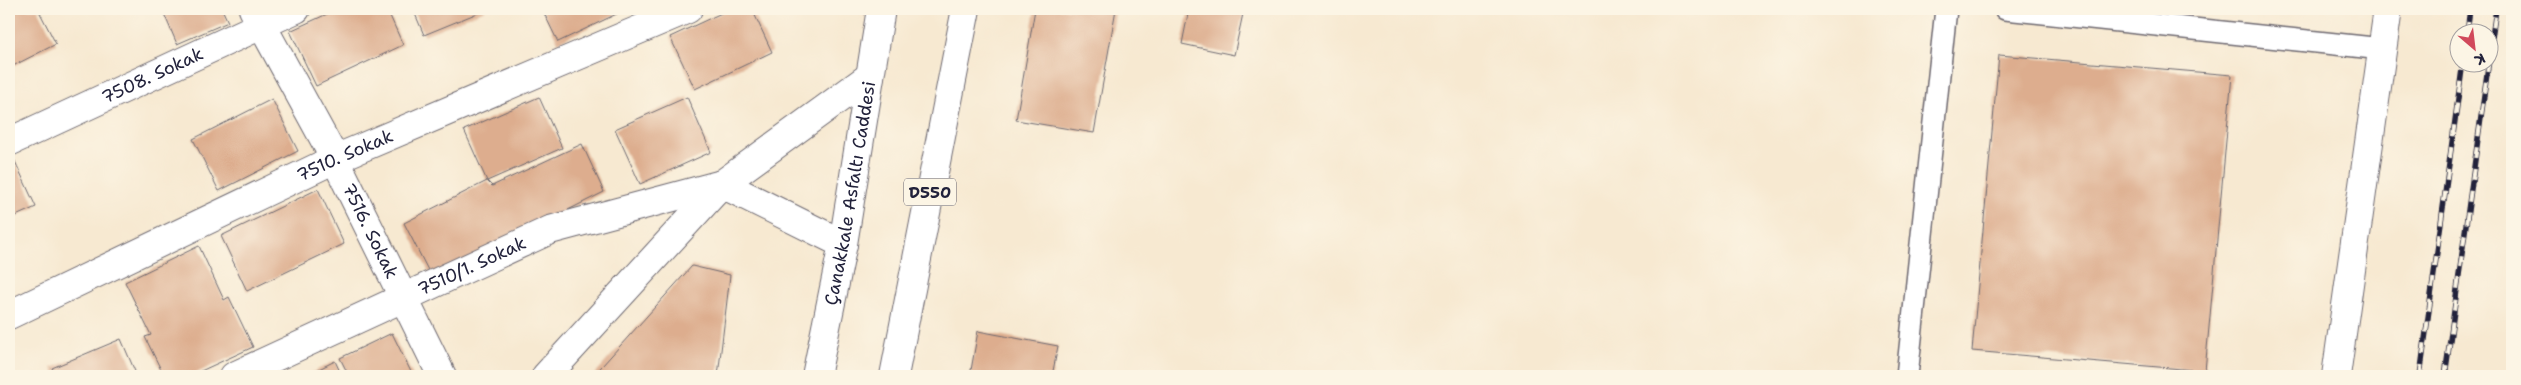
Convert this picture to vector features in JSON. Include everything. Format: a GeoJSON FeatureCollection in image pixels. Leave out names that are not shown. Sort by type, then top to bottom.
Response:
{"type":"FeatureCollection","features":[{"type":"Feature","properties":{"kind":"main road","name":"7508. Sokak"},"geometry":{"type":"LineString","coordinates":[[9,142],[258,16],[296,9]]}},
{"type":"Feature","properties":{"kind":"main road","name":"7510. Sokak"},"geometry":{"type":"LineString","coordinates":[[9,315],[334,159],[688,9]]}},
{"type":"Feature","properties":{"kind":"main road","name":"Çanakkale Asfaltı Caddesi"},"geometry":{"type":"LineString","coordinates":[[816,376],[843,244],[881,9]]}},
{"type":"Feature","properties":{"kind":"main road","name":"D550"},"geometry":{"type":"LineString","coordinates":[[894,376],[966,9]]}},
{"type":"Feature","properties":{"kind":"main road"},"geometry":{"type":"LineString","coordinates":[[2336,376],[2388,9]]}},
{"type":"Feature","properties":{"kind":"main road","name":"7516. Sokak"},"geometry":{"type":"LineString","coordinates":[[258,16],[334,159],[402,299],[442,376]]}},
{"type":"Feature","properties":{"kind":"main road"},"geometry":{"type":"LineString","coordinates":[[546,376],[722,184],[870,76]]}},
{"type":"Feature","properties":{"kind":"main road"},"geometry":{"type":"LineString","coordinates":[[722,184],[843,244]]}},
{"type":"Feature","properties":{"kind":"main road","name":"7510/1. Sokak"},"geometry":{"type":"LineString","coordinates":[[234,376],[550,230],[722,184]]}},
{"type":"Feature","properties":{"kind":"lane"},"geometry":{"type":"LineString","coordinates":[[1908,376],[1946,9]]}},
{"type":"Feature","properties":{"kind":"lane"},"geometry":{"type":"LineString","coordinates":[[2005,9],[2383,50]]}},
{"type":"Feature","properties":{"kind":"building"},"geometry":{"type":"Polygon","coordinates":[[[9,9],[38,9],[56,44],[9,68],[9,9]]]}},
{"type":"Feature","properties":{"kind":"building"},"geometry":{"type":"Polygon","coordinates":[[[162,9],[222,9],[228,22],[177,44],[162,9]]]}},
{"type":"Feature","properties":{"kind":"building"},"geometry":{"type":"Polygon","coordinates":[[[338,9],[387,9],[403,45],[316,86],[290,31],[338,9]]]}},
{"type":"Feature","properties":{"kind":"building"},"geometry":{"type":"Polygon","coordinates":[[[413,9],[485,9],[485,10],[424,35],[413,9]]]}},
{"type":"Feature","properties":{"kind":"building"},"geometry":{"type":"Polygon","coordinates":[[[542,9],[627,9],[558,42],[542,9]]]}},
{"type":"Feature","properties":{"kind":"building"},"geometry":{"type":"Polygon","coordinates":[[[730,9],[752,9],[772,52],[695,89],[670,37],[730,9]]]}},
{"type":"Feature","properties":{"kind":"building"},"geometry":{"type":"Polygon","coordinates":[[[1035,9],[1116,9],[1094,133],[1016,120],[1035,9]]]}},
{"type":"Feature","properties":{"kind":"building"},"geometry":{"type":"Polygon","coordinates":[[[1189,9],[1244,9],[1234,55],[1182,44],[1189,9]]]}},
{"type":"Feature","properties":{"kind":"building"},"geometry":{"type":"Polygon","coordinates":[[[1999,55],[2232,75],[2205,371],[1972,351],[1999,55]]]}},
{"type":"Feature","properties":{"kind":"building"},"geometry":{"type":"Polygon","coordinates":[[[539,97],[562,148],[487,181],[464,130],[539,97]]]}},
{"type":"Feature","properties":{"kind":"building"},"geometry":{"type":"Polygon","coordinates":[[[687,97],[711,152],[640,184],[615,129],[687,97]]]}},
{"type":"Feature","properties":{"kind":"building"},"geometry":{"type":"Polygon","coordinates":[[[272,99],[298,151],[219,191],[193,139],[272,99]]]}},
{"type":"Feature","properties":{"kind":"building"},"geometry":{"type":"Polygon","coordinates":[[[582,144],[604,192],[432,278],[404,223],[487,181],[492,186],[582,144]]]}},
{"type":"Feature","properties":{"kind":"building"},"geometry":{"type":"Polygon","coordinates":[[[13,157],[36,207],[9,219],[9,159],[13,157]]]}},
{"type":"Feature","properties":{"kind":"building"},"geometry":{"type":"Polygon","coordinates":[[[318,189],[344,244],[247,291],[221,236],[318,189]]]}},
{"type":"Feature","properties":{"kind":"building"},"geometry":{"type":"Polygon","coordinates":[[[199,246],[224,300],[229,297],[253,347],[190,376],[164,376],[145,337],[151,335],[125,282],[199,246]]]}},
{"type":"Feature","properties":{"kind":"building"},"geometry":{"type":"Polygon","coordinates":[[[692,266],[730,275],[718,376],[593,376],[692,266]]]}},
{"type":"Feature","properties":{"kind":"building"},"geometry":{"type":"Polygon","coordinates":[[[978,331],[1058,346],[1052,376],[970,376],[978,331]]]}},
{"type":"Feature","properties":{"kind":"building"},"geometry":{"type":"Polygon","coordinates":[[[392,333],[413,376],[349,376],[340,358],[392,333]]]}},
{"type":"Feature","properties":{"kind":"building"},"geometry":{"type":"Polygon","coordinates":[[[121,339],[137,376],[56,376],[52,368],[121,339]]]}},
{"type":"Feature","properties":{"kind":"building"},"geometry":{"type":"Polygon","coordinates":[[[335,361],[342,376],[305,376],[335,361]]]}},
{"type":"Feature","properties":{"kind":"railway"},"geometry":{"type":"LineString","coordinates":[[2468,22],[2470,9]]}},
{"type":"Feature","properties":{"kind":"railway"},"geometry":{"type":"LineString","coordinates":[[2445,376],[2496,9]]}},
{"type":"Feature","properties":{"kind":"railway"},"geometry":{"type":"LineString","coordinates":[[2420,376],[2462,72]]}}]}
